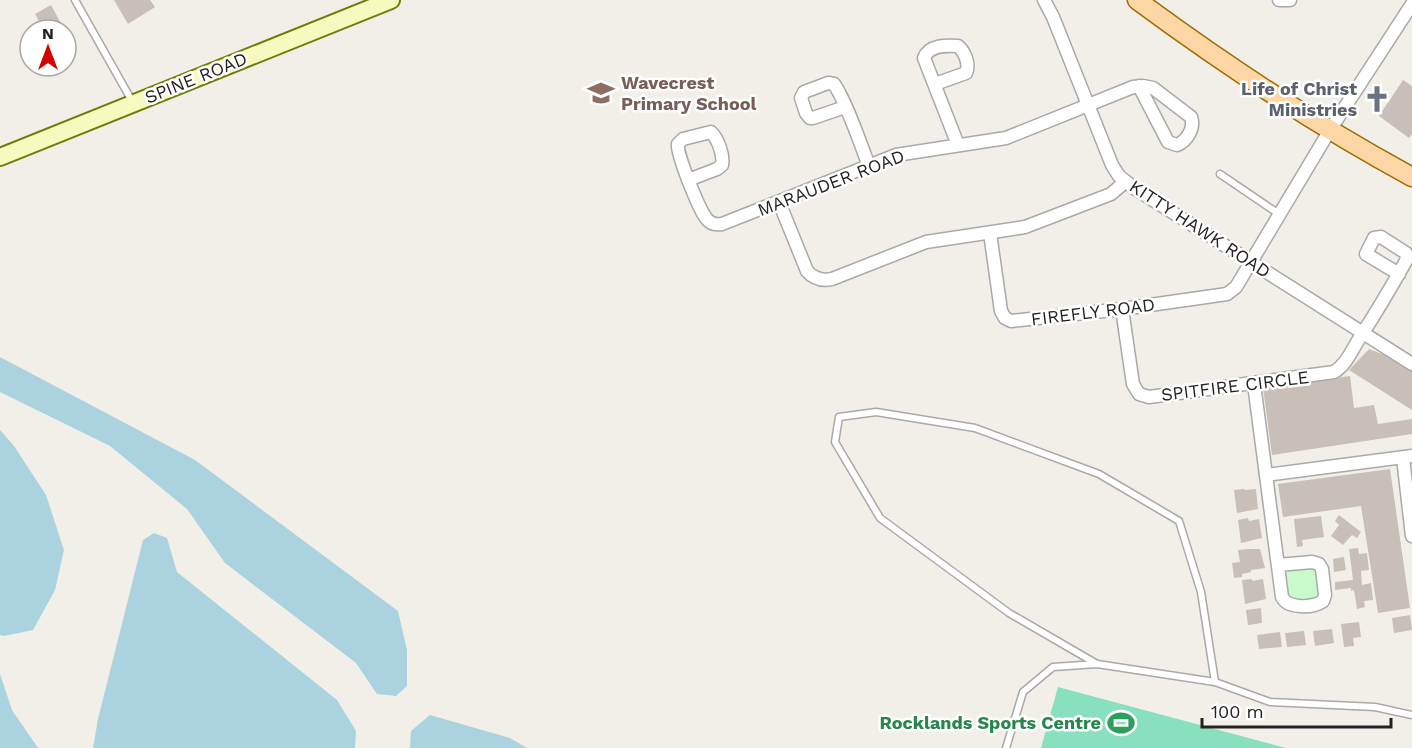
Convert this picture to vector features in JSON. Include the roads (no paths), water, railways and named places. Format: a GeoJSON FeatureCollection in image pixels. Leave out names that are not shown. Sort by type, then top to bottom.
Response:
{"type":"FeatureCollection","features":[{"type":"Feature","properties":{"kind":"main road","name":"SPINE ROAD"},"geometry":{"type":"LineString","coordinates":[[0,157],[391,0]]}},
{"type":"Feature","properties":{"kind":"main road"},"geometry":{"type":"LineString","coordinates":[[1137,0],[1242,75],[1330,130],[1412,177]]}},
{"type":"Feature","properties":{"kind":"street","name":"KITTY HAWK ROAD"},"geometry":{"type":"LineString","coordinates":[[1044,0],[1053,17],[1112,165],[1125,182],[1412,364]]}},
{"type":"Feature","properties":{"kind":"street"},"geometry":{"type":"LineString","coordinates":[[1279,0],[1290,0]]}},
{"type":"Feature","properties":{"kind":"street","name":"FIREFLY ROAD"},"geometry":{"type":"LineString","coordinates":[[990,233],[1000,307],[1008,320],[1018,322],[1224,296],[1236,287],[1330,130],[1412,4]]}},
{"type":"Feature","properties":{"kind":"street"},"geometry":{"type":"LineString","coordinates":[[935,84],[958,146]]}},
{"type":"Feature","properties":{"kind":"street","name":"MARAUDER ROAD"},"geometry":{"type":"LineString","coordinates":[[688,180],[705,217],[712,223],[726,223],[904,153],[1006,138],[1140,86]]}},
{"type":"Feature","properties":{"kind":"street"},"geometry":{"type":"LineString","coordinates":[[1140,86],[1153,88],[1191,117],[1192,127],[1183,143],[1177,146],[1168,142],[1140,86]]}},
{"type":"Feature","properties":{"kind":"street"},"geometry":{"type":"LineString","coordinates":[[845,107],[869,165]]}},
{"type":"Feature","properties":{"kind":"street"},"geometry":{"type":"LineString","coordinates":[[779,202],[807,272],[822,280],[832,279],[926,242],[1013,230],[1035,223],[1111,194],[1125,182]]}},
{"type":"Feature","properties":{"kind":"street","name":"SPITFIRE CIRCLE"},"geometry":{"type":"LineString","coordinates":[[1122,309],[1133,384],[1142,396],[1254,384],[1334,372],[1342,366],[1399,274]]}},
{"type":"Feature","properties":{"kind":"street"},"geometry":{"type":"LineString","coordinates":[[1254,384],[1282,597],[1291,605],[1317,604],[1323,601],[1325,595],[1322,569],[1319,564],[1312,562],[1278,565]]}},
{"type":"Feature","properties":{"kind":"street"},"geometry":{"type":"LineString","coordinates":[[1266,475],[1407,457],[1412,536]]}},
{"type":"Feature","properties":{"kind":"lane"},"geometry":{"type":"LineString","coordinates":[[74,1],[133,104]]}},
{"type":"Feature","properties":{"kind":"lane"},"geometry":{"type":"LineString","coordinates":[[1220,174],[1280,214]]}},
{"type":"Feature","properties":{"kind":"lane"},"geometry":{"type":"LineString","coordinates":[[1096,664],[1009,613],[880,518],[835,442],[839,417],[876,412],[975,428],[1099,474],[1179,520],[1201,592],[1215,682]]}},
{"type":"Feature","properties":{"kind":"lane"},"geometry":{"type":"LineString","coordinates":[[1006,748],[1023,692],[1053,667],[1096,664],[1215,682],[1270,702],[1375,707],[1412,715]]}},
{"type":"Feature","properties":{"kind":"water"},"geometry":{"type":"Polygon","coordinates":[[[0,357],[195,460],[398,611],[407,650],[407,686],[396,696],[377,694],[356,663],[225,563],[187,509],[110,446],[0,392],[0,357]]]}},
{"type":"Feature","properties":{"kind":"water"},"geometry":{"type":"Polygon","coordinates":[[[0,430],[14,446],[46,495],[64,550],[55,590],[33,630],[4,636],[0,635],[0,430]]]}},
{"type":"Feature","properties":{"kind":"water"},"geometry":{"type":"Polygon","coordinates":[[[154,533],[167,538],[177,572],[337,700],[356,731],[355,748],[93,748],[98,719],[143,540],[154,533]]]}},
{"type":"Feature","properties":{"kind":"water"},"geometry":{"type":"Polygon","coordinates":[[[0,674],[12,710],[38,748],[0,748],[0,674]]]}},
{"type":"Feature","properties":{"kind":"water"},"geometry":{"type":"Polygon","coordinates":[[[430,715],[510,738],[527,748],[410,748],[411,731],[430,715]]]}},
{"type":"Feature","properties":{"kind":"place","name":"Wavecrest Primary School"},"geometry":{"type":"Point","coordinates":[601,93]}},
{"type":"Feature","properties":{"kind":"place","name":"Life of Christ Ministries"},"geometry":{"type":"Point","coordinates":[1377,99]}},
{"type":"Feature","properties":{"kind":"place","name":"Rocklands Sports Centre"},"geometry":{"type":"Point","coordinates":[1121,723]}}]}
